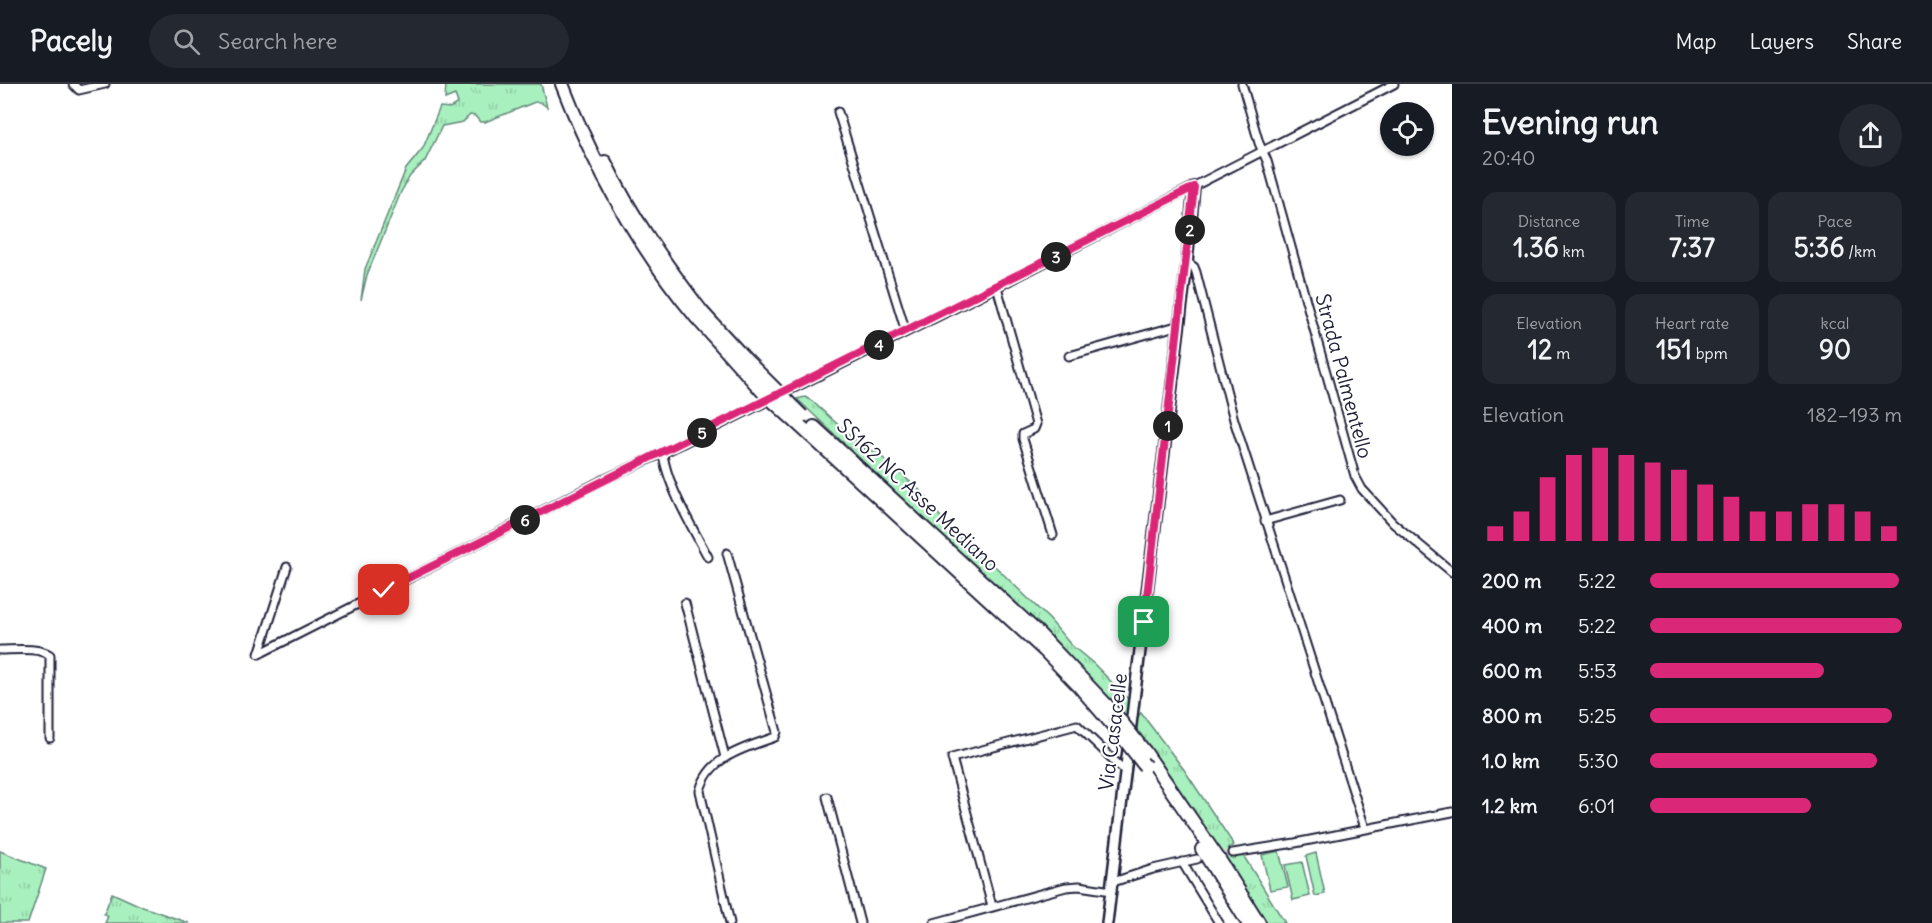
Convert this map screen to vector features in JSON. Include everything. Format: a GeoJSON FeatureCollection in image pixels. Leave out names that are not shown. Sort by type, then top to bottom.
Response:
{"type":"FeatureCollection","features":[{"type":"Feature","properties":{"kind":"highway","name":"SS162 NC Asse Mediano"},"geometry":{"type":"LineString","coordinates":[[562,84],[575,118],[607,184],[661,256],[699,315],[746,360],[799,419],[1079,686],[1145,766],[1248,923]]}},
{"type":"Feature","properties":{"kind":"highway","name":"SS162 NC Asse Mediano"},"geometry":{"type":"LineString","coordinates":[[571,84],[630,217]]}},
{"type":"Feature","properties":{"kind":"highway","name":"SS162 NC Asse Mediano"},"geometry":{"type":"LineString","coordinates":[[799,419],[1037,632],[1115,714],[1145,752],[1220,861],[1259,923]]}},
{"type":"Feature","properties":{"kind":"street"},"geometry":{"type":"LineString","coordinates":[[73,84],[79,90],[105,84]]}},
{"type":"Feature","properties":{"kind":"street","name":"Strada Palmentello"},"geometry":{"type":"LineString","coordinates":[[1242,84],[1355,476],[1362,489],[1393,524],[1452,572]]}},
{"type":"Feature","properties":{"kind":"street"},"geometry":{"type":"LineString","coordinates":[[287,567],[259,654],[605,479],[663,453],[906,332],[1394,84]]}},
{"type":"Feature","properties":{"kind":"street"},"geometry":{"type":"LineString","coordinates":[[838,112],[906,332]]}},
{"type":"Feature","properties":{"kind":"street","name":"Via Casacelle"},"geometry":{"type":"LineString","coordinates":[[1107,923],[1180,325],[1194,187]]}},
{"type":"Feature","properties":{"kind":"street"},"geometry":{"type":"LineString","coordinates":[[1187,262],[1194,267],[1196,272],[1234,420],[1365,828]]}},
{"type":"Feature","properties":{"kind":"street"},"geometry":{"type":"LineString","coordinates":[[997,286],[1036,424],[1036,428],[1023,434],[1023,439],[1053,535]]}},
{"type":"Feature","properties":{"kind":"street"},"geometry":{"type":"LineString","coordinates":[[1069,356],[1180,325]]}},
{"type":"Feature","properties":{"kind":"street"},"geometry":{"type":"LineString","coordinates":[[663,453],[676,492],[708,557]]}},
{"type":"Feature","properties":{"kind":"street"},"geometry":{"type":"LineString","coordinates":[[1265,521],[1340,500]]}},
{"type":"Feature","properties":{"kind":"street"},"geometry":{"type":"LineString","coordinates":[[728,553],[777,735],[725,757],[708,772],[700,791],[730,923]]}},
{"type":"Feature","properties":{"kind":"street"},"geometry":{"type":"LineString","coordinates":[[685,603],[725,757]]}},
{"type":"Feature","properties":{"kind":"street"},"geometry":{"type":"LineString","coordinates":[[0,650],[39,651],[50,655],[50,738]]}},
{"type":"Feature","properties":{"kind":"street"},"geometry":{"type":"LineString","coordinates":[[992,906],[952,758],[1077,725],[1126,772]]}},
{"type":"Feature","properties":{"kind":"street"},"geometry":{"type":"LineString","coordinates":[[827,797],[860,923]]}},
{"type":"Feature","properties":{"kind":"street"},"geometry":{"type":"LineString","coordinates":[[1233,853],[1452,812]]}},
{"type":"Feature","properties":{"kind":"street"},"geometry":{"type":"LineString","coordinates":[[934,923],[1066,887],[1112,887],[1182,862],[1197,859]]}},
{"type":"Feature","properties":{"kind":"street"},"geometry":{"type":"LineString","coordinates":[[1182,862],[1215,922]]}},
{"type":"Feature","properties":{"kind":"green space"},"geometry":{"type":"Polygon","coordinates":[[[446,84],[541,84],[547,107],[540,102],[535,102],[485,122],[480,122],[475,116],[470,115],[463,122],[442,126],[425,161],[410,176],[401,192],[367,275],[361,300],[365,269],[406,169],[423,148],[440,107],[450,108],[458,103],[455,95],[445,99],[446,84]]]}},
{"type":"Feature","properties":{"kind":"green space"},"geometry":{"type":"Polygon","coordinates":[[[805,397],[865,449],[875,451],[925,495],[932,507],[953,531],[998,569],[1050,620],[1071,645],[1094,664],[1131,702],[1127,719],[1053,641],[797,399],[805,397]]]}},
{"type":"Feature","properties":{"kind":"green space"},"geometry":{"type":"Polygon","coordinates":[[[1141,713],[1185,771],[1234,845],[1228,849],[1232,856],[1243,855],[1285,923],[1264,923],[1135,731],[1137,717],[1141,713]]]}},
{"type":"Feature","properties":{"kind":"green space"},"geometry":{"type":"Polygon","coordinates":[[[0,851],[46,869],[28,923],[0,923],[0,851]]]}},
{"type":"Feature","properties":{"kind":"green space"},"geometry":{"type":"Polygon","coordinates":[[[1279,851],[1288,887],[1270,890],[1262,855],[1279,851]]]}},
{"type":"Feature","properties":{"kind":"green space"},"geometry":{"type":"Polygon","coordinates":[[[1316,853],[1325,894],[1315,896],[1306,856],[1316,853]]]}},
{"type":"Feature","properties":{"kind":"green space"},"geometry":{"type":"Polygon","coordinates":[[[1302,862],[1310,896],[1293,900],[1285,865],[1302,862]]]}},
{"type":"Feature","properties":{"kind":"green space"},"geometry":{"type":"Polygon","coordinates":[[[112,893],[189,923],[105,923],[108,916],[104,914],[112,893]]]}},
{"type":"Feature","properties":{"kind":"tunnel"},"geometry":{"type":"LineString","coordinates":[[1214,856],[1233,853]]}},
{"type":"Feature","properties":{"kind":"route"},"geometry":{"type":"LineString","coordinates":[[384,590],[1194,187],[1144,622]]}}]}
